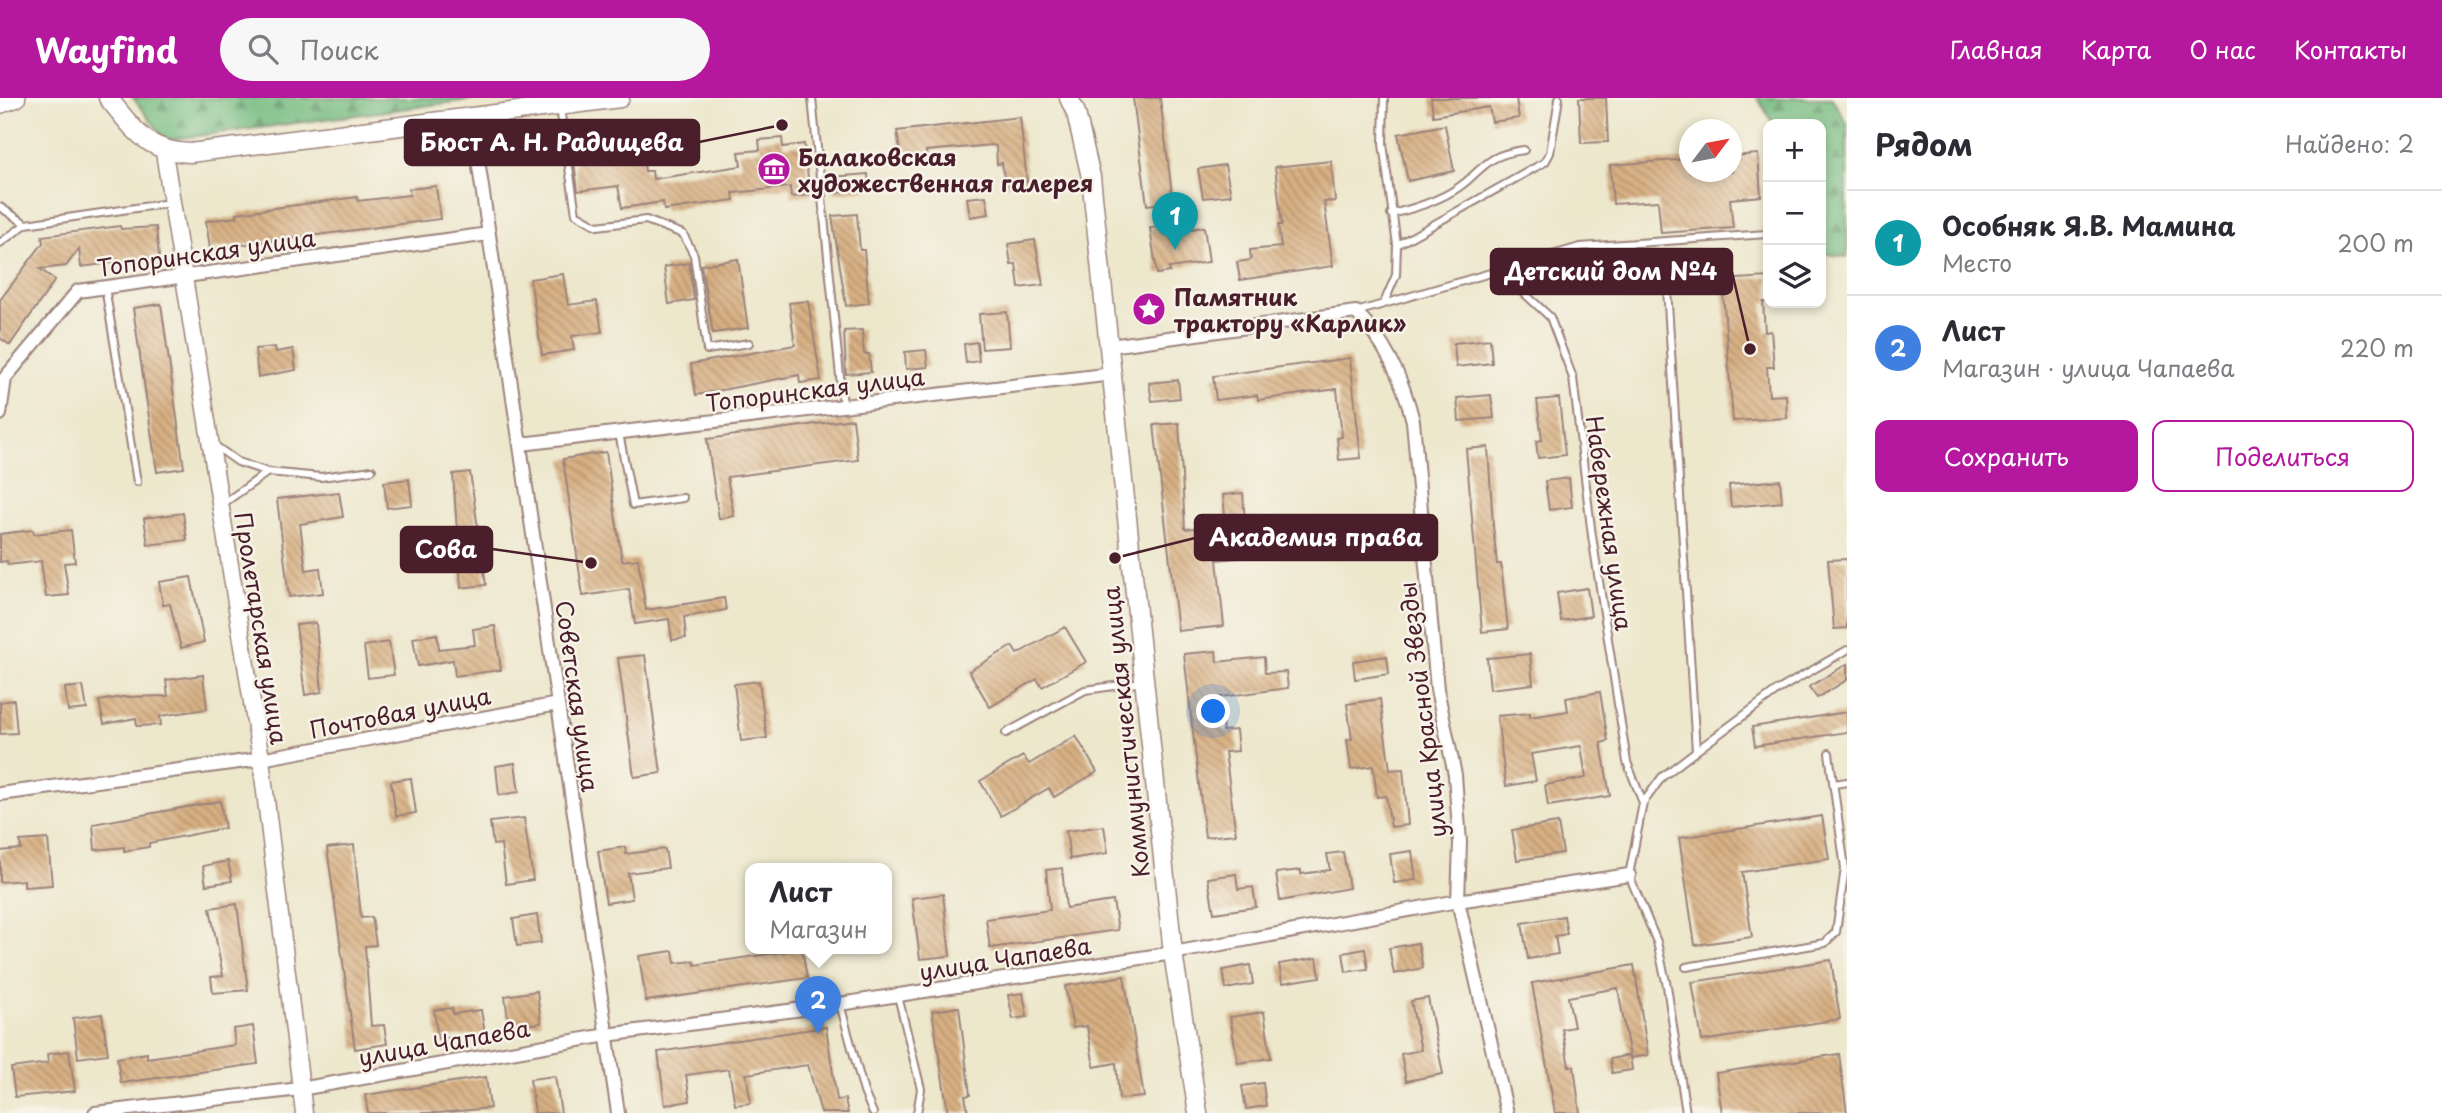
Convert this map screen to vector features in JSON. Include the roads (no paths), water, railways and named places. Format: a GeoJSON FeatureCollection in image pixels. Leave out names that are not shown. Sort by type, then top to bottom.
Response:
{"type":"FeatureCollection","features":[{"type":"Feature","properties":{"kind":"main road"},"geometry":{"type":"LineString","coordinates":[[0,104],[16,98]]}},
{"type":"Feature","properties":{"kind":"main road"},"geometry":{"type":"LineString","coordinates":[[108,98],[147,141],[164,152],[190,153],[620,98]]}},
{"type":"Feature","properties":{"kind":"main road","name":"Коммунистическая улица"},"geometry":{"type":"LineString","coordinates":[[1069,98],[1076,113],[1091,177],[1172,953],[1198,1113]]}},
{"type":"Feature","properties":{"kind":"street","name":"Советская улица"},"geometry":{"type":"LineString","coordinates":[[472,119],[618,1113]]}},
{"type":"Feature","properties":{"kind":"street","name":"Пролетарская улица"},"geometry":{"type":"LineString","coordinates":[[164,152],[170,203],[261,759],[304,1113]]}},
{"type":"Feature","properties":{"kind":"street","name":"Топоринская улица"},"geometry":{"type":"LineString","coordinates":[[0,414],[5,378],[72,295],[105,287],[489,234]]}},
{"type":"Feature","properties":{"kind":"street"},"geometry":{"type":"LineString","coordinates":[[1110,346],[1356,312]]}},
{"type":"Feature","properties":{"kind":"street","name":"улица Красной Звезды"},"geometry":{"type":"LineString","coordinates":[[1356,312],[1372,328],[1388,353],[1407,395],[1413,421],[1437,689],[1455,775],[1460,843],[1458,901],[1507,1113]]}},
{"type":"Feature","properties":{"kind":"street","name":"Топоринская улица"},"geometry":{"type":"LineString","coordinates":[[521,444],[1113,374]]}},
{"type":"Feature","properties":{"kind":"street","name":"Почтовая улица"},"geometry":{"type":"LineString","coordinates":[[0,794],[261,759],[558,704]]}},
{"type":"Feature","properties":{"kind":"street","name":"улица Чапаева"},"geometry":{"type":"LineString","coordinates":[[95,1113],[300,1089],[607,1035],[841,1004],[1172,953],[1458,901],[1629,875]]}},
{"type":"Feature","properties":{"kind":"lane"},"geometry":{"type":"LineString","coordinates":[[812,98],[843,408]]}},
{"type":"Feature","properties":{"kind":"lane"},"geometry":{"type":"LineString","coordinates":[[1384,98],[1383,144],[1397,245],[1396,275],[1384,303]]}},
{"type":"Feature","properties":{"kind":"lane"},"geometry":{"type":"LineString","coordinates":[[1397,245],[1545,162],[1550,153],[1559,98]]}},
{"type":"Feature","properties":{"kind":"lane"},"geometry":{"type":"LineString","coordinates":[[560,107],[576,214],[597,226],[646,220],[683,234],[694,255],[708,350],[749,343]]}},
{"type":"Feature","properties":{"kind":"lane"},"geometry":{"type":"LineString","coordinates":[[1391,214],[1435,200],[1466,181],[1491,158],[1524,150]]}},
{"type":"Feature","properties":{"kind":"lane"},"geometry":{"type":"LineString","coordinates":[[0,243],[26,224],[170,203]]}},
{"type":"Feature","properties":{"kind":"lane"},"geometry":{"type":"LineString","coordinates":[[0,208],[26,224]]}},
{"type":"Feature","properties":{"kind":"lane"},"geometry":{"type":"LineString","coordinates":[[1356,312],[1598,244],[1763,234]]}},
{"type":"Feature","properties":{"kind":"lane","name":"Набережная улица"},"geometry":{"type":"LineString","coordinates":[[1499,271],[1550,317],[1573,378],[1592,536],[1627,762],[1643,803]]}},
{"type":"Feature","properties":{"kind":"lane"},"geometry":{"type":"LineString","coordinates":[[1666,271],[1696,751]]}},
{"type":"Feature","properties":{"kind":"lane"},"geometry":{"type":"LineString","coordinates":[[105,287],[137,482]]}},
{"type":"Feature","properties":{"kind":"lane"},"geometry":{"type":"LineString","coordinates":[[619,433],[633,505],[683,498]]}},
{"type":"Feature","properties":{"kind":"lane"},"geometry":{"type":"LineString","coordinates":[[209,442],[238,462],[268,472],[321,477],[372,470]]}},
{"type":"Feature","properties":{"kind":"lane"},"geometry":{"type":"LineString","coordinates":[[219,506],[268,472]]}},
{"type":"Feature","properties":{"kind":"lane"},"geometry":{"type":"LineString","coordinates":[[1297,552],[1323,555],[1355,552],[1423,528]]}},
{"type":"Feature","properties":{"kind":"lane"},"geometry":{"type":"LineString","coordinates":[[1686,1113],[1667,986],[1657,942],[1629,875],[1643,803],[1662,777],[1696,751],[1778,690],[1847,650]]}},
{"type":"Feature","properties":{"kind":"lane"},"geometry":{"type":"LineString","coordinates":[[1006,733],[1085,690],[1145,682]]}},
{"type":"Feature","properties":{"kind":"lane"},"geometry":{"type":"LineString","coordinates":[[1686,967],[1825,943],[1836,932],[1845,867],[1829,753]]}},
{"type":"Feature","properties":{"kind":"lane"},"geometry":{"type":"LineString","coordinates":[[1834,784],[1847,782]]}},
{"type":"Feature","properties":{"kind":"lane"},"geometry":{"type":"LineString","coordinates":[[898,995],[921,1089],[917,1113]]}},
{"type":"Feature","properties":{"kind":"lane"},"geometry":{"type":"LineString","coordinates":[[841,1004],[864,1092],[873,1113]]}},
{"type":"Feature","properties":{"kind":"place","name":"Бюст А. Н. Радищева"},"geometry":{"type":"Point","coordinates":[782,125]}},
{"type":"Feature","properties":{"kind":"place","name":"Балаковская художественная галерея"},"geometry":{"type":"Point","coordinates":[774,169]}},
{"type":"Feature","properties":{"kind":"place","name":"Особняк Я.В. Мамина"},"geometry":{"type":"Point","coordinates":[1175,250]}},
{"type":"Feature","properties":{"kind":"place","name":"Памятник трактору «Карлик»"},"geometry":{"type":"Point","coordinates":[1149,309]}},
{"type":"Feature","properties":{"kind":"place","name":"Детский дом №4"},"geometry":{"type":"Point","coordinates":[1750,349]}},
{"type":"Feature","properties":{"kind":"place","name":"Академия права"},"geometry":{"type":"Point","coordinates":[1115,558]}},
{"type":"Feature","properties":{"kind":"place","name":"Сова"},"geometry":{"type":"Point","coordinates":[591,563]}},
{"type":"Feature","properties":{"kind":"place","name":"Лист"},"geometry":{"type":"Point","coordinates":[818,1034]}}]}
